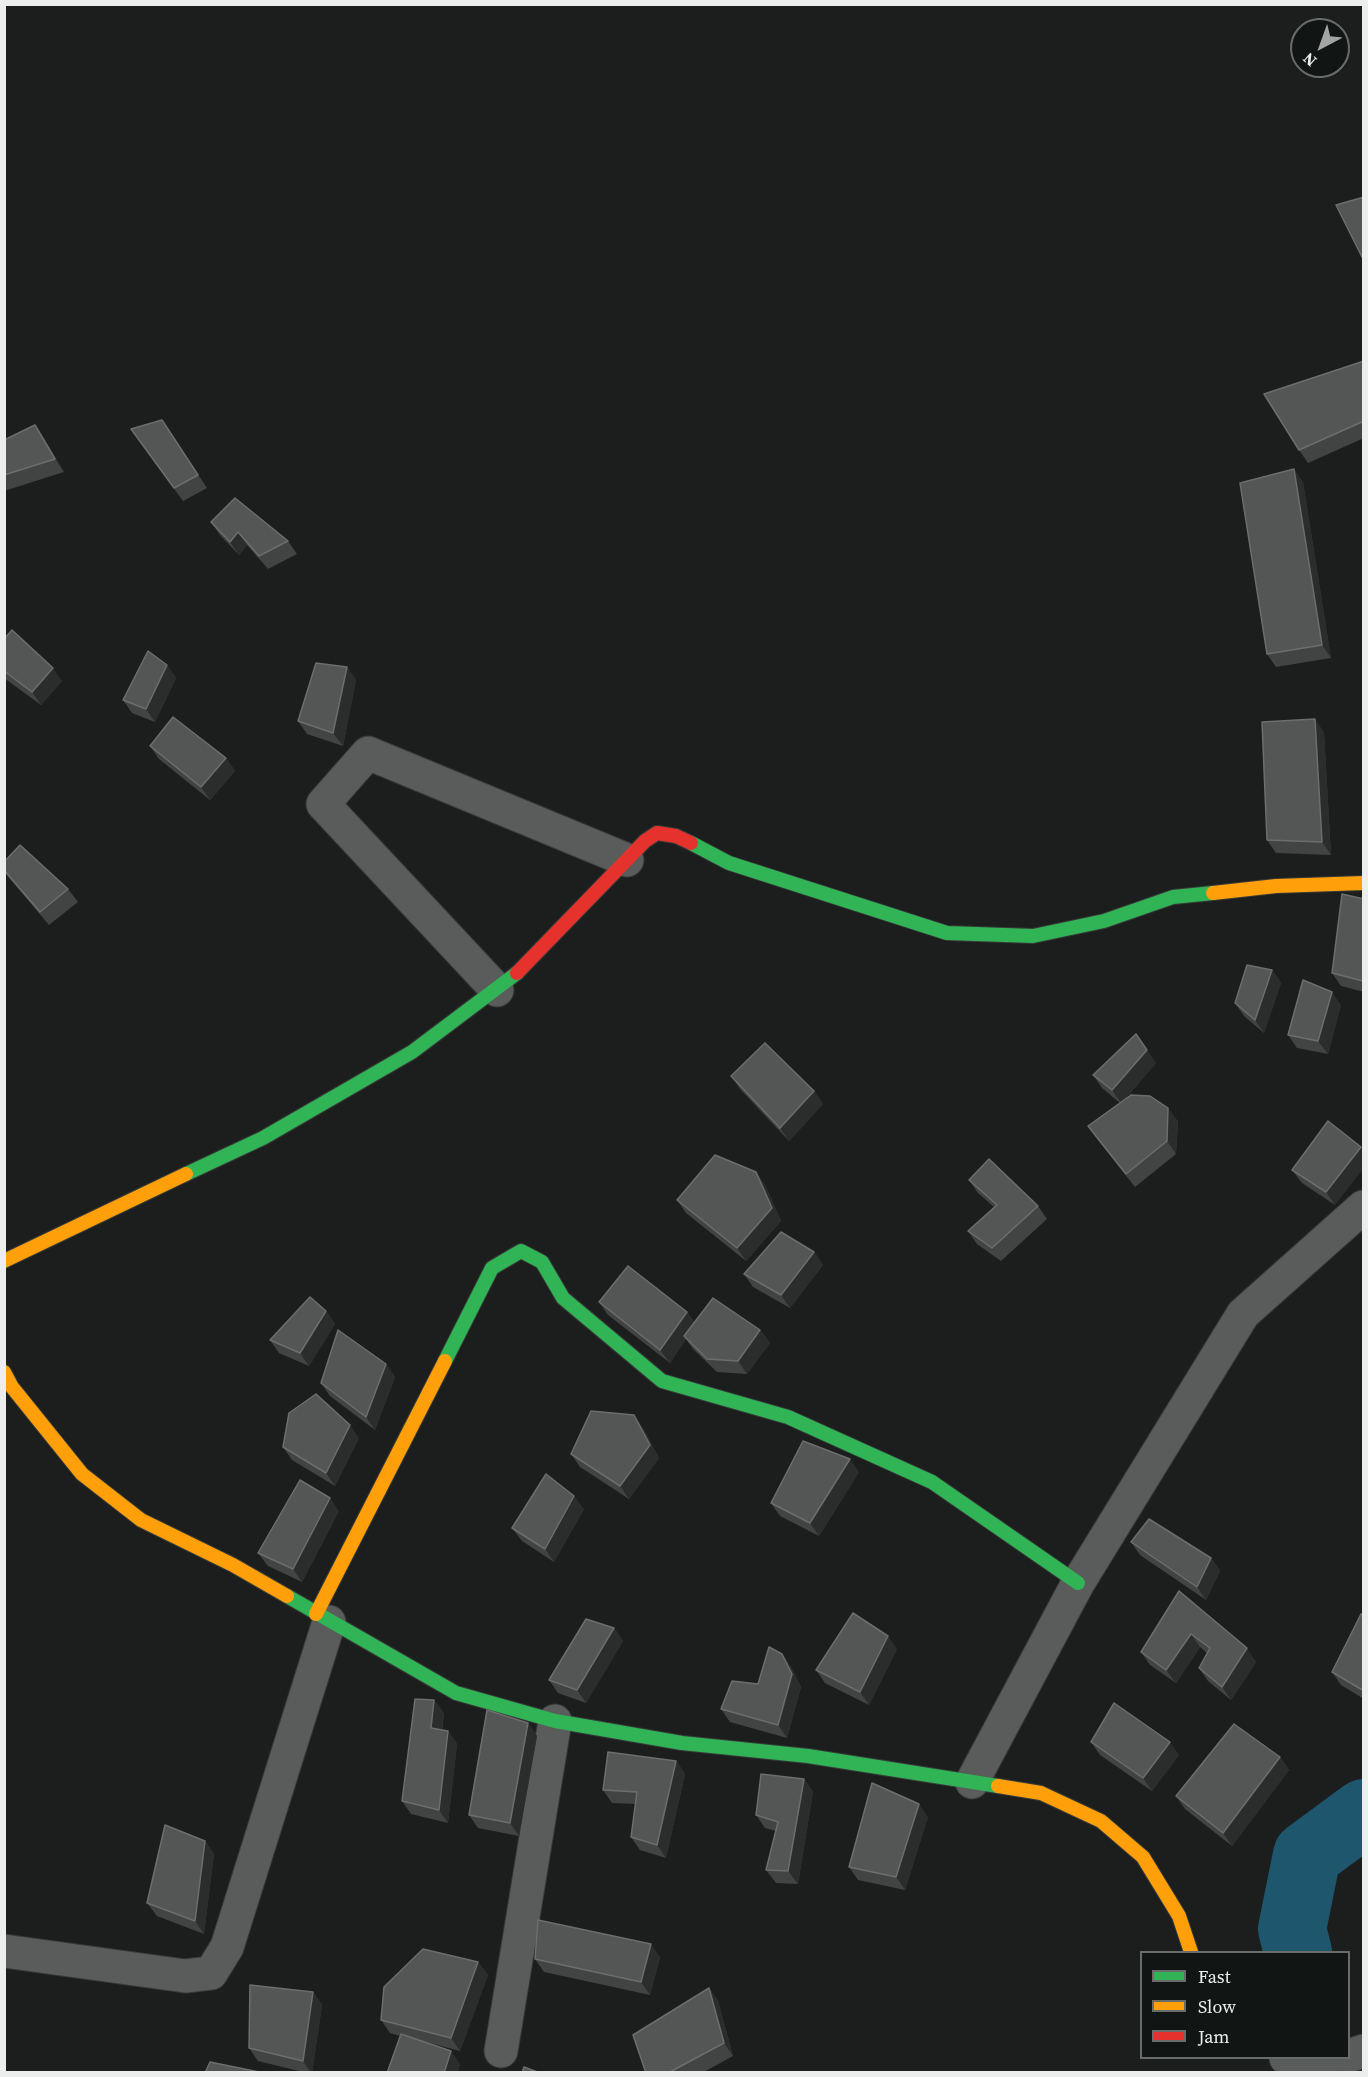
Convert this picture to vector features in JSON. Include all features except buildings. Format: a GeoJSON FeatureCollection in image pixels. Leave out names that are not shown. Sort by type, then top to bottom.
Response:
{"type":"FeatureCollection","features":[{"type":"Feature","properties":{"kind":"street"},"geometry":{"type":"LineString","coordinates":[[497,990],[323,804],[368,753],[627,861]]}},
{"type":"Feature","properties":{"kind":"street"},"geometry":{"type":"LineString","coordinates":[[4,1261],[263,1138],[412,1052],[513,977],[645,841],[657,833],[676,836],[729,863],[947,933],[1033,936],[1104,921],[1173,897],[1276,886],[1364,883]]}},
{"type":"Feature","properties":{"kind":"street"},"geometry":{"type":"LineString","coordinates":[[972,1782],[1078,1583],[1243,1314],[1363,1207]]}},
{"type":"Feature","properties":{"kind":"street"},"geometry":{"type":"LineString","coordinates":[[4,1951],[184,1976],[211,1972],[227,1947],[323,1618],[492,1268],[521,1251],[542,1262],[563,1298],[662,1380],[789,1417],[932,1482],[1078,1583]]}},
{"type":"Feature","properties":{"kind":"street"},"geometry":{"type":"LineString","coordinates":[[4,1372],[12,1387],[82,1474],[141,1520],[233,1565],[456,1692],[555,1721],[682,1743],[808,1756],[1041,1793],[1101,1821],[1143,1857],[1179,1916],[1190,1951]]}},
{"type":"Feature","properties":{"kind":"street"},"geometry":{"type":"LineString","coordinates":[[501,2051],[555,1721]]}},
{"type":"Feature","properties":{"kind":"street"},"geometry":{"type":"LineString","coordinates":[[1289,2059],[1294,2061],[1318,2059]]}},
{"type":"Feature","properties":{"kind":"waterway"},"geometry":{"type":"LineString","coordinates":[[1298,1951],[1292,1929],[1307,1855],[1364,1813]]}},
{"type":"Feature","properties":{"kind":"traffic: fast"},"geometry":{"type":"LineString","coordinates":[[691,843],[729,863],[947,933],[1033,936],[1104,921],[1173,897],[1213,893]]}},
{"type":"Feature","properties":{"kind":"traffic: fast"},"geometry":{"type":"LineString","coordinates":[[186,1174],[263,1138],[412,1052],[517,973]]}},
{"type":"Feature","properties":{"kind":"traffic: fast"},"geometry":{"type":"LineString","coordinates":[[445,1361],[492,1268],[521,1251],[542,1262],[563,1298],[662,1381],[788,1417],[932,1482],[1078,1583]]}},
{"type":"Feature","properties":{"kind":"traffic: fast"},"geometry":{"type":"LineString","coordinates":[[287,1596],[456,1693],[555,1721],[682,1743],[808,1756],[998,1786]]}},
{"type":"Feature","properties":{"kind":"traffic: slow"},"geometry":{"type":"LineString","coordinates":[[1213,893],[1276,886],[1364,883]]}},
{"type":"Feature","properties":{"kind":"traffic: slow"},"geometry":{"type":"LineString","coordinates":[[4,1261],[186,1174]]}},
{"type":"Feature","properties":{"kind":"traffic: slow"},"geometry":{"type":"LineString","coordinates":[[316,1614],[445,1361]]}},
{"type":"Feature","properties":{"kind":"traffic: slow"},"geometry":{"type":"LineString","coordinates":[[4,1372],[12,1387],[82,1474],[141,1520],[233,1565],[287,1596]]}},
{"type":"Feature","properties":{"kind":"traffic: slow"},"geometry":{"type":"LineString","coordinates":[[998,1786],[1041,1793],[1101,1821],[1143,1857],[1179,1916],[1191,1951]]}},
{"type":"Feature","properties":{"kind":"traffic: jam"},"geometry":{"type":"LineString","coordinates":[[517,973],[645,841],[657,833],[676,836],[691,843]]}}]}
